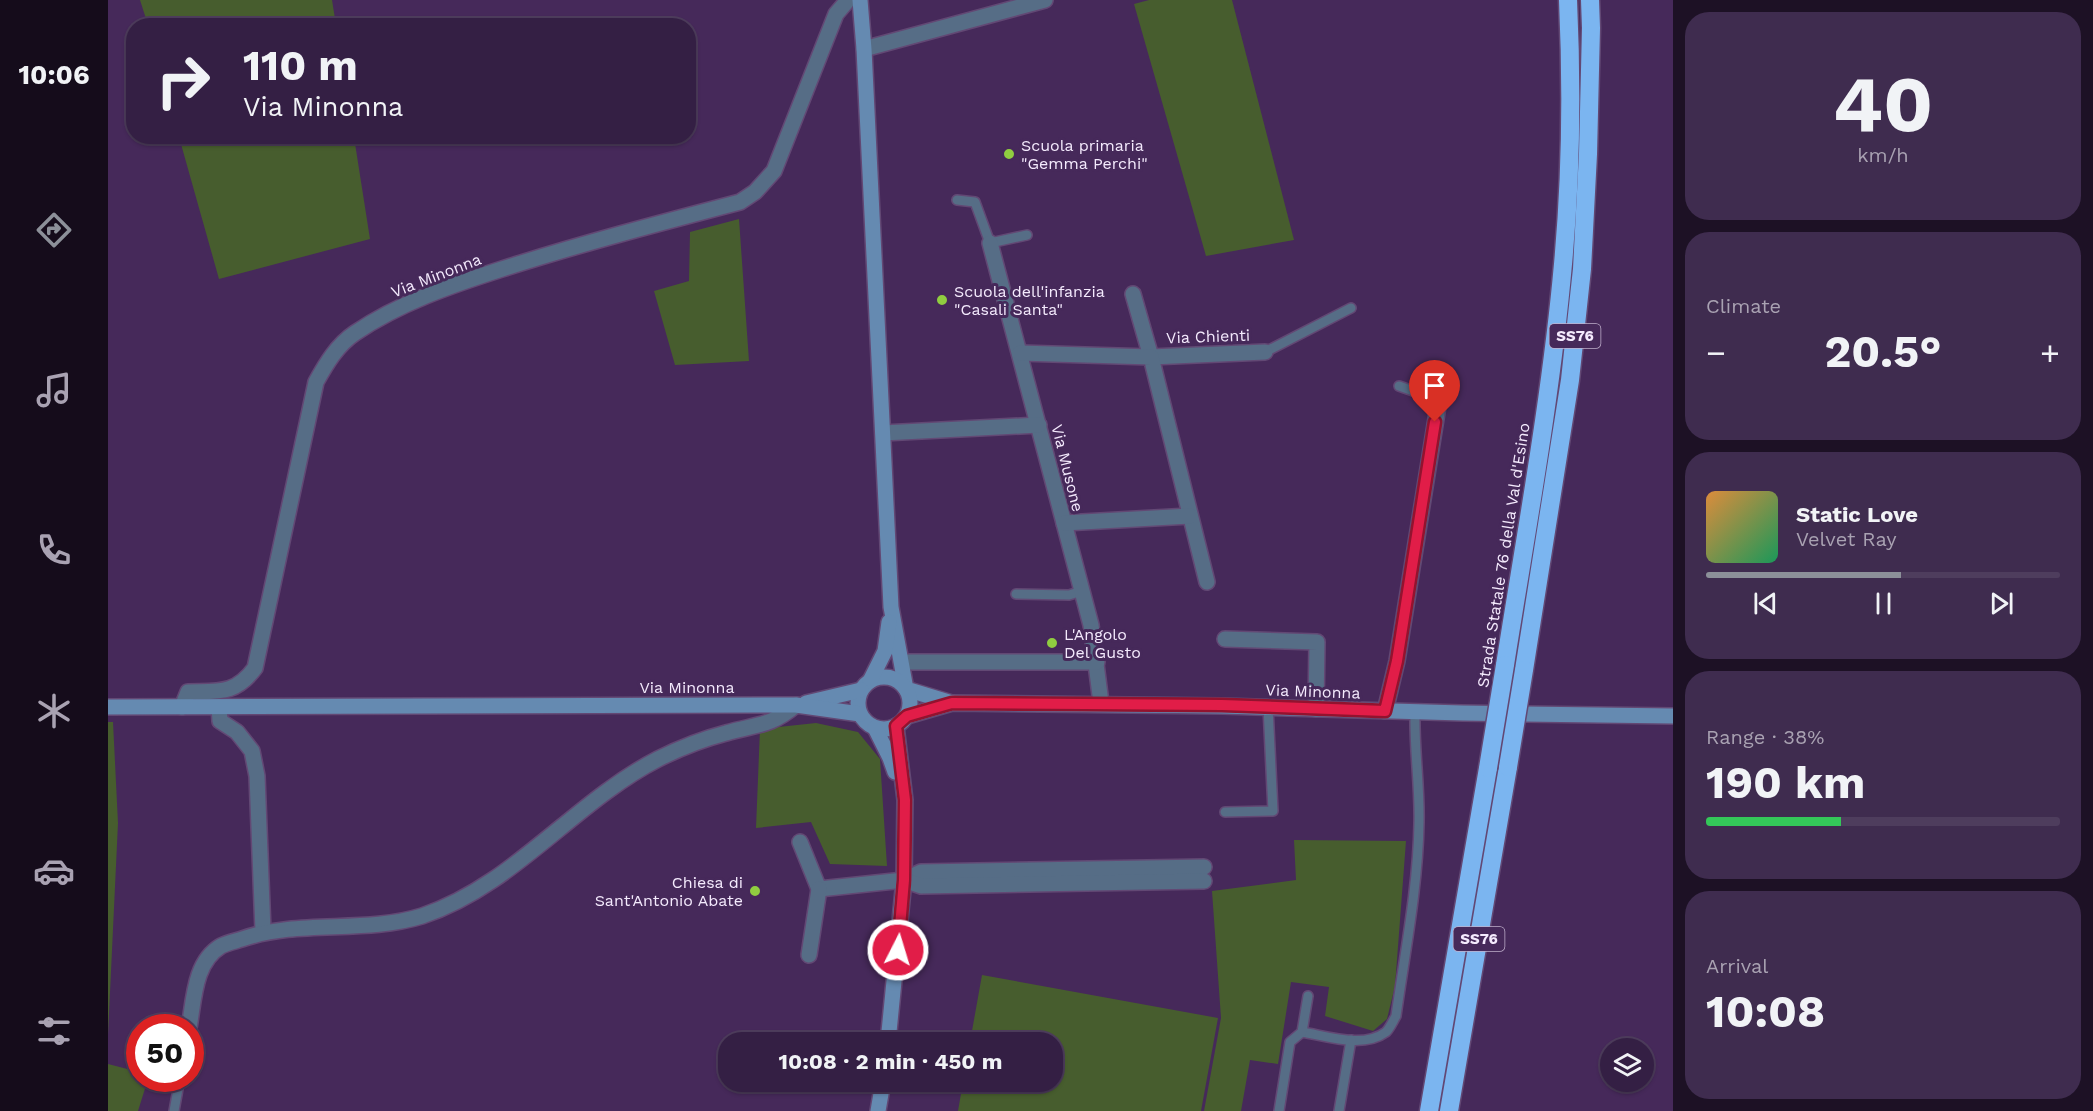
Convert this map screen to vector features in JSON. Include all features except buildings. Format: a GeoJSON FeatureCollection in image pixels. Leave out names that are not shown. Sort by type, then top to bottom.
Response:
{"type":"FeatureCollection","features":[{"type":"Feature","properties":{"kind":"highway"},"geometry":{"type":"LineString","coordinates":[[1562,0],[1569,156]]}},
{"type":"Feature","properties":{"kind":"highway","name":"Strada Statale 76 della Val d'Esino"},"geometry":{"type":"LineString","coordinates":[[1429,1111],[1488,768],[1550,380],[1563,263],[1569,156],[1568,0]]}},
{"type":"Feature","properties":{"kind":"highway","name":"SS76"},"geometry":{"type":"LineString","coordinates":[[1449,1111],[1508,767],[1570,380],[1582,269],[1588,131],[1590,0]]}},
{"type":"Feature","properties":{"kind":"main road"},"geometry":{"type":"LineString","coordinates":[[860,0],[891,607],[910,702],[901,721],[905,800],[904,880],[889,1032]]}},
{"type":"Feature","properties":{"kind":"main road"},"geometry":{"type":"LineString","coordinates":[[891,607],[885,651],[858,706],[860,714],[874,728],[890,758],[905,800]]}},
{"type":"Feature","properties":{"kind":"main road","name":"Via Minonna"},"geometry":{"type":"LineString","coordinates":[[796,705],[866,686],[876,678],[890,678],[906,689],[952,703],[1673,716]]}},
{"type":"Feature","properties":{"kind":"main road","name":"Via Minonna"},"geometry":{"type":"LineString","coordinates":[[874,728],[882,729],[952,703]]}},
{"type":"Feature","properties":{"kind":"main road","name":"Via Minonna"},"geometry":{"type":"LineString","coordinates":[[108,708],[796,705],[860,714]]}},
{"type":"Feature","properties":{"kind":"main road"},"geometry":{"type":"LineString","coordinates":[[878,1111],[881,1092]]}},
{"type":"Feature","properties":{"kind":"street","name":"Via Minonna"},"geometry":{"type":"LineString","coordinates":[[183,707],[188,692],[227,690],[245,682],[255,668],[316,382],[330,357],[354,333],[398,308],[470,280],[571,247],[740,202],[755,192],[774,171],[836,14],[848,0]]}},
{"type":"Feature","properties":{"kind":"street"},"geometry":{"type":"LineString","coordinates":[[864,49],[991,7],[1045,0]]}},
{"type":"Feature","properties":{"kind":"street","name":"Via Musone"},"geometry":{"type":"LineString","coordinates":[[990,243],[1091,625],[1101,704]]}},
{"type":"Feature","properties":{"kind":"street"},"geometry":{"type":"LineString","coordinates":[[1133,294],[1207,582]]}},
{"type":"Feature","properties":{"kind":"street","name":"Via Chienti"},"geometry":{"type":"LineString","coordinates":[[1020,353],[1151,357],[1265,352]]}},
{"type":"Feature","properties":{"kind":"street"},"geometry":{"type":"LineString","coordinates":[[1385,711],[1397,661],[1439,400]]}},
{"type":"Feature","properties":{"kind":"street"},"geometry":{"type":"LineString","coordinates":[[883,433],[1039,425]]}},
{"type":"Feature","properties":{"kind":"street"},"geometry":{"type":"LineString","coordinates":[[1064,523],[1190,516]]}},
{"type":"Feature","properties":{"kind":"street"},"geometry":{"type":"LineString","coordinates":[[1225,639],[1317,642],[1316,709]]}},
{"type":"Feature","properties":{"kind":"street"},"geometry":{"type":"LineString","coordinates":[[902,662],[1097,662]]}},
{"type":"Feature","properties":{"kind":"street"},"geometry":{"type":"LineString","coordinates":[[191,1014],[198,976],[208,956],[222,946],[263,931],[385,923],[420,916],[455,903],[487,884],[619,783],[658,759],[696,742],[773,722],[796,705]]}},
{"type":"Feature","properties":{"kind":"street"},"geometry":{"type":"LineString","coordinates":[[219,707],[220,721],[237,732],[252,751],[258,776],[263,931]]}},
{"type":"Feature","properties":{"kind":"street"},"geometry":{"type":"LineString","coordinates":[[800,842],[819,889],[809,955]]}},
{"type":"Feature","properties":{"kind":"street"},"geometry":{"type":"LineString","coordinates":[[819,889],[904,880],[921,886],[1204,874]]}},
{"type":"Feature","properties":{"kind":"lane"},"geometry":{"type":"LineString","coordinates":[[957,200],[975,202],[990,243],[1027,235]]}},
{"type":"Feature","properties":{"kind":"lane"},"geometry":{"type":"LineString","coordinates":[[1265,352],[1351,308]]}},
{"type":"Feature","properties":{"kind":"lane"},"geometry":{"type":"LineString","coordinates":[[1399,386],[1439,400]]}},
{"type":"Feature","properties":{"kind":"lane"},"geometry":{"type":"LineString","coordinates":[[1016,594],[1069,595],[1082,591]]}},
{"type":"Feature","properties":{"kind":"lane"},"geometry":{"type":"LineString","coordinates":[[1225,812],[1273,811],[1268,707]]}},
{"type":"Feature","properties":{"kind":"lane"},"geometry":{"type":"LineString","coordinates":[[1302,1032],[1351,1040],[1373,1039],[1388,1031],[1396,1016],[1418,844],[1415,712]]}},
{"type":"Feature","properties":{"kind":"lane"},"geometry":{"type":"LineString","coordinates":[[1279,1111],[1290,1042],[1302,1032],[1308,996]]}},
{"type":"Feature","properties":{"kind":"lane"},"geometry":{"type":"LineString","coordinates":[[1340,1111],[1351,1040]]}},
{"type":"Feature","properties":{"kind":"lane"},"geometry":{"type":"LineString","coordinates":[[174,1111],[177,1092]]}},
{"type":"Feature","properties":{"kind":"green space"},"geometry":{"type":"Polygon","coordinates":[[[140,0],[332,0],[335,18],[146,18],[140,0]]]}},
{"type":"Feature","properties":{"kind":"green space"},"geometry":{"type":"Polygon","coordinates":[[[1149,0],[1232,0],[1294,240],[1206,256],[1134,4],[1149,0]]]}},
{"type":"Feature","properties":{"kind":"green space"},"geometry":{"type":"Polygon","coordinates":[[[181,144],[355,144],[370,239],[219,279],[181,144]]]}},
{"type":"Feature","properties":{"kind":"green space"},"geometry":{"type":"Polygon","coordinates":[[[739,219],[749,361],[675,365],[654,291],[689,281],[690,232],[739,219]]]}},
{"type":"Feature","properties":{"kind":"green space"},"geometry":{"type":"Polygon","coordinates":[[[108,722],[113,722],[118,823],[108,1035],[108,722]]]}},
{"type":"Feature","properties":{"kind":"green space"},"geometry":{"type":"Polygon","coordinates":[[[816,723],[858,732],[880,759],[887,866],[830,864],[811,822],[756,828],[760,729],[816,723]]]}},
{"type":"Feature","properties":{"kind":"green space"},"geometry":{"type":"Polygon","coordinates":[[[1294,840],[1406,841],[1395,986],[1387,1019],[1373,1031],[1325,1016],[1329,987],[1291,982],[1278,1064],[1250,1060],[1241,1111],[1204,1111],[1221,1018],[1212,891],[1296,880],[1294,840]]]}},
{"type":"Feature","properties":{"kind":"green space"},"geometry":{"type":"Polygon","coordinates":[[[982,975],[1218,1018],[1201,1111],[958,1111],[961,1092],[1063,1092],[1063,1032],[972,1032],[982,975]]]}},
{"type":"Feature","properties":{"kind":"green space"},"geometry":{"type":"Polygon","coordinates":[[[108,1064],[126,1069],[126,1092],[144,1092],[138,1111],[108,1111],[108,1064]]]}},
{"type":"Feature","properties":{"kind":"place","name":"Scuola primaria \"Gemma Perchi\""},"geometry":{"type":"Point","coordinates":[1009,154]}},
{"type":"Feature","properties":{"kind":"place","name":"Scuola dell'infanzia \"Casali Santa\""},"geometry":{"type":"Point","coordinates":[942,300]}},
{"type":"Feature","properties":{"kind":"place","name":"L'Angolo Del Gusto"},"geometry":{"type":"Point","coordinates":[1052,643]}},
{"type":"Feature","properties":{"kind":"place","name":"Chiesa di Sant'Antonio Abate"},"geometry":{"type":"Point","coordinates":[755,891]}},
{"type":"Feature","properties":{"kind":"route"},"geometry":{"type":"LineString","coordinates":[[898,950],[904,880],[905,800],[896,726],[907,716],[952,703],[1222,705],[1385,711],[1397,661],[1435,422]]}}]}
